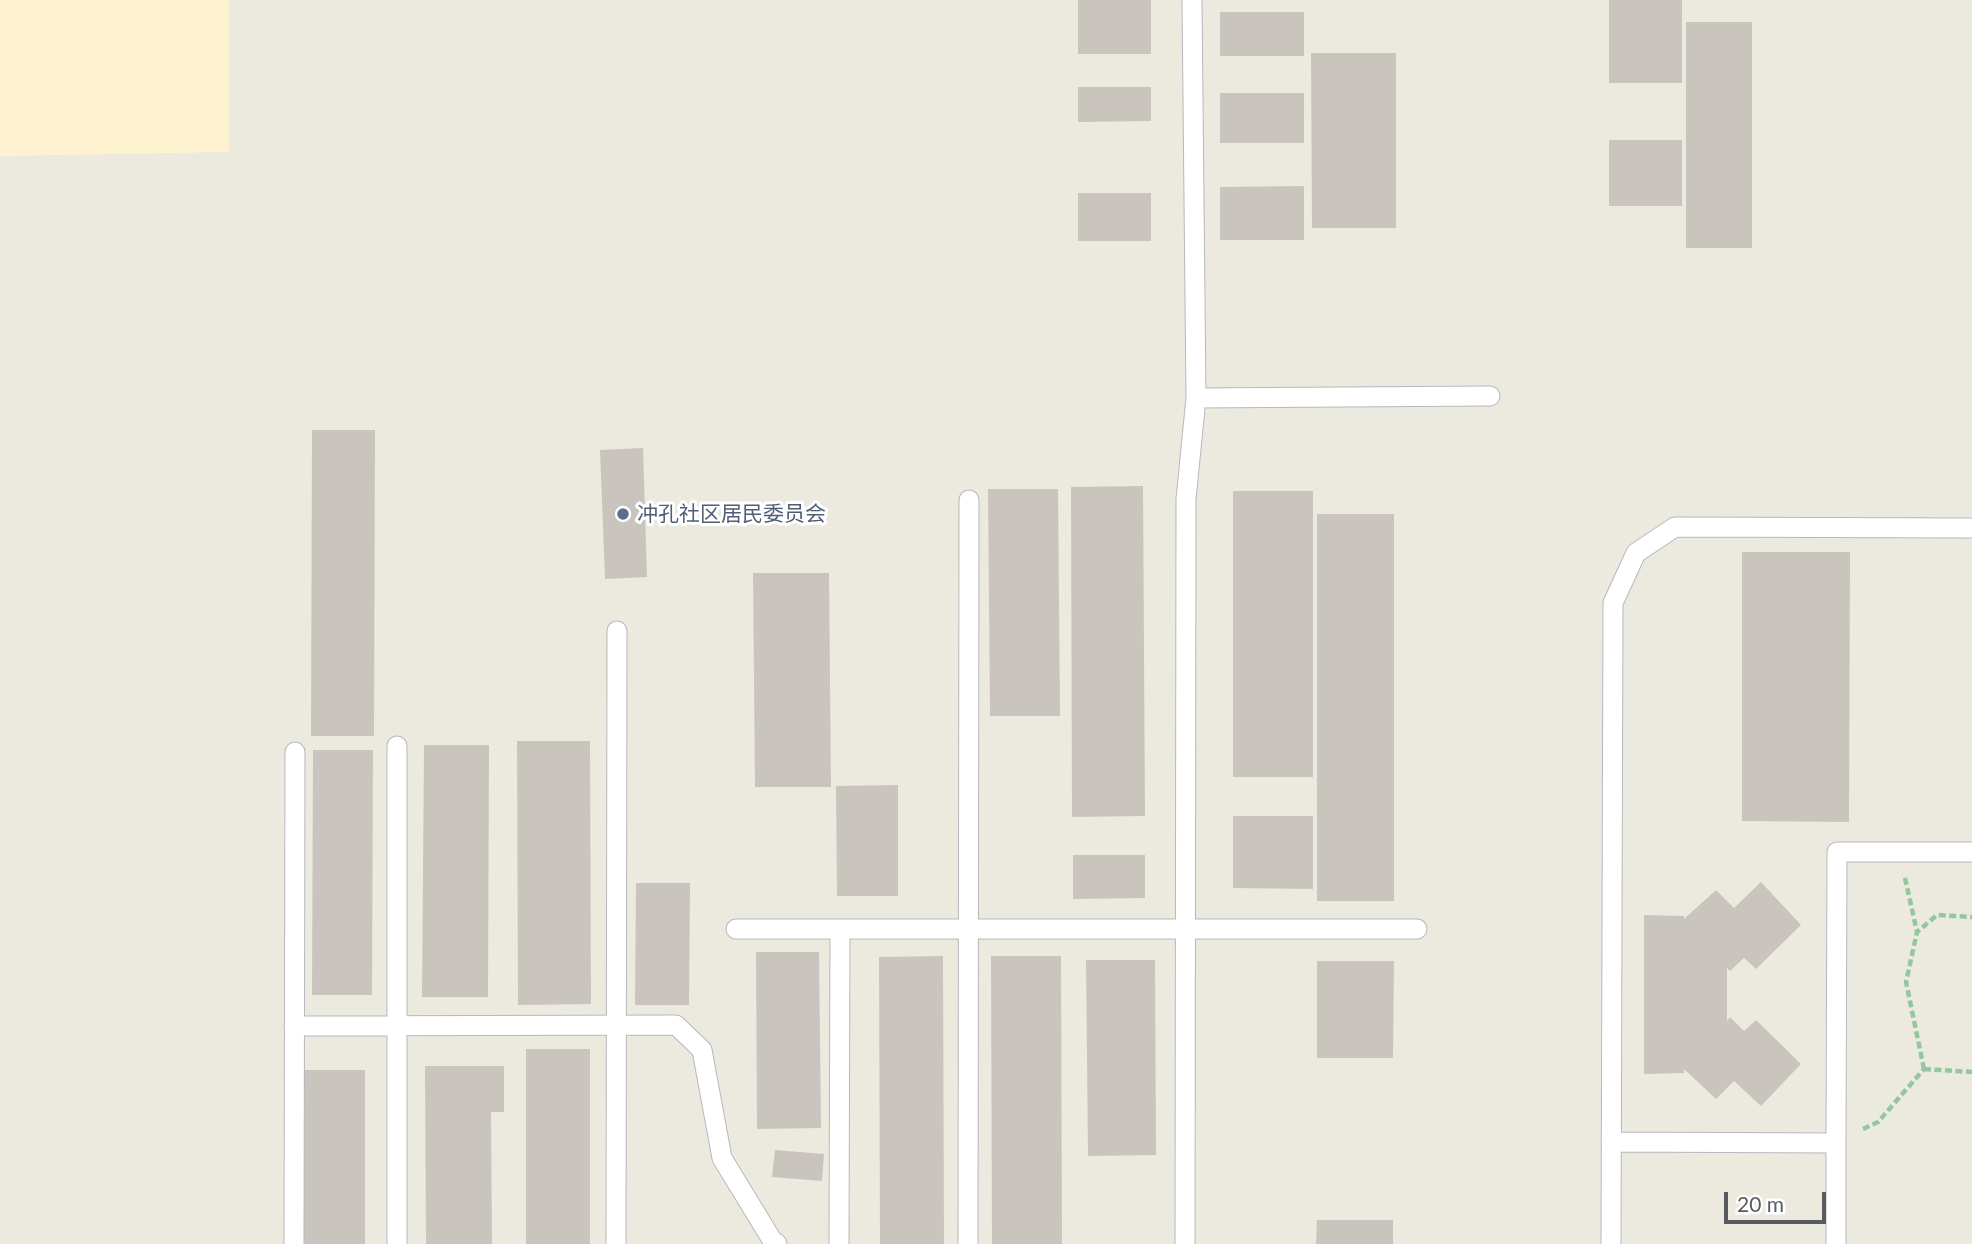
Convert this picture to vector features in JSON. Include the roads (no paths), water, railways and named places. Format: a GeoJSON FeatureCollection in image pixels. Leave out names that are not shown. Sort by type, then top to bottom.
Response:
{"type":"FeatureCollection","features":[{"type":"Feature","properties":{"kind":"lane"},"geometry":{"type":"LineString","coordinates":[[1185,1244],[1186,499],[1196,398],[1192,0]]}},
{"type":"Feature","properties":{"kind":"lane"},"geometry":{"type":"LineString","coordinates":[[1196,398],[1490,396]]}},
{"type":"Feature","properties":{"kind":"lane"},"geometry":{"type":"LineString","coordinates":[[968,1244],[969,500]]}},
{"type":"Feature","properties":{"kind":"lane"},"geometry":{"type":"LineString","coordinates":[[1611,1244],[1613,603],[1636,553],[1675,527],[1972,528]]}},
{"type":"Feature","properties":{"kind":"lane"},"geometry":{"type":"LineString","coordinates":[[616,1244],[617,631]]}},
{"type":"Feature","properties":{"kind":"lane"},"geometry":{"type":"LineString","coordinates":[[397,746],[397,1244]]}},
{"type":"Feature","properties":{"kind":"lane"},"geometry":{"type":"LineString","coordinates":[[293,1244],[295,751]]}},
{"type":"Feature","properties":{"kind":"lane"},"geometry":{"type":"LineString","coordinates":[[1836,1244],[1837,852],[1972,852]]}},
{"type":"Feature","properties":{"kind":"lane"},"geometry":{"type":"LineString","coordinates":[[736,929],[1417,929]]}},
{"type":"Feature","properties":{"kind":"lane"},"geometry":{"type":"LineString","coordinates":[[839,929],[839,1244]]}},
{"type":"Feature","properties":{"kind":"lane"},"geometry":{"type":"LineString","coordinates":[[294,1026],[676,1025],[702,1050],[722,1158],[777,1244]]}},
{"type":"Feature","properties":{"kind":"lane"},"geometry":{"type":"LineString","coordinates":[[1611,1142],[1836,1143]]}},
{"type":"Feature","properties":{"kind":"place","name":"冲孔社区居民委员会"},"geometry":{"type":"Point","coordinates":[623,514]}}]}
